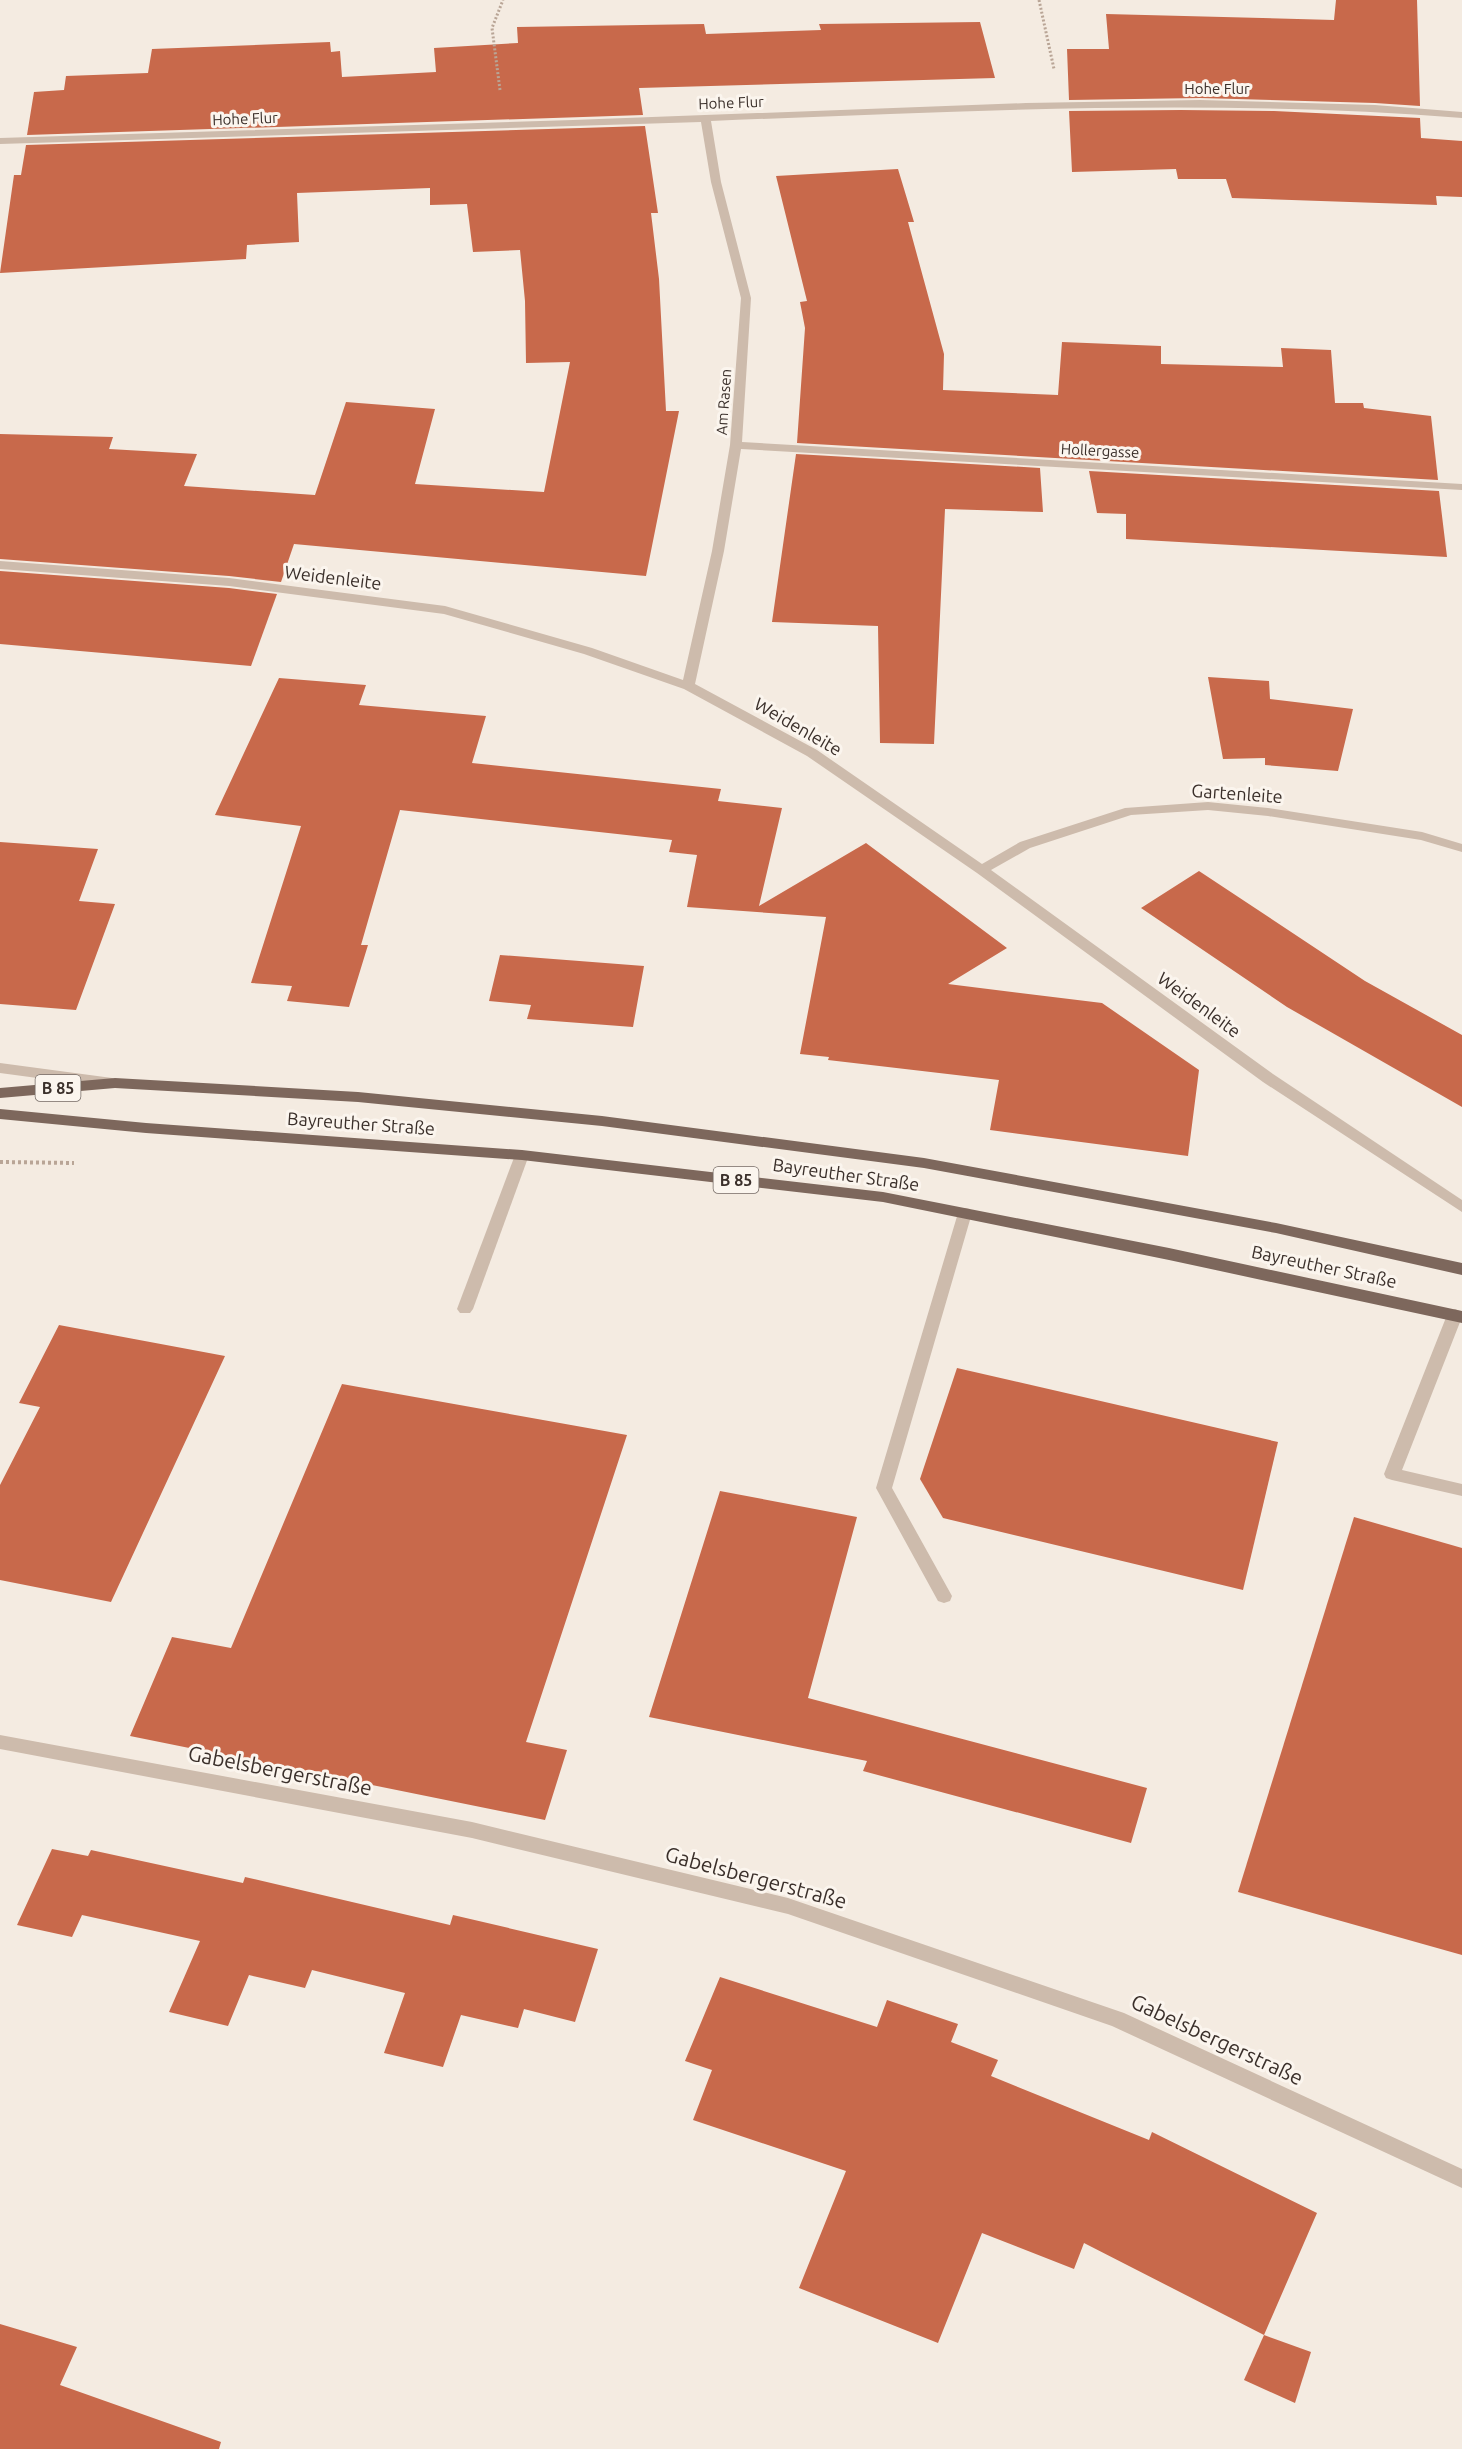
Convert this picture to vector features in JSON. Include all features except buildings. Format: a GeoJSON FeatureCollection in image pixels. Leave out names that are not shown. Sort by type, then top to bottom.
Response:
{"type":"FeatureCollection","features":[{"type":"Feature","properties":{"kind":"main road","name":"Bayreuther Straße"},"geometry":{"type":"LineString","coordinates":[[0,1093],[115,1083],[358,1097],[579,1118],[924,1163],[1276,1228],[1462,1269]]}},
{"type":"Feature","properties":{"kind":"main road","name":"Bayreuther Straße"},"geometry":{"type":"LineString","coordinates":[[0,1114],[146,1128],[522,1155],[883,1197],[1459,1316]]}},
{"type":"Feature","properties":{"kind":"street","name":"Hohe Flur"},"geometry":{"type":"LineString","coordinates":[[0,141],[505,126],[1062,105],[1264,103],[1462,115]]}},
{"type":"Feature","properties":{"kind":"street","name":"Am Rasen"},"geometry":{"type":"LineString","coordinates":[[688,686],[718,551],[736,445],[746,298],[717,182],[706,119]]}},
{"type":"Feature","properties":{"kind":"street","name":"Hollergasse"},"geometry":{"type":"LineString","coordinates":[[736,445],[1462,487]]}},
{"type":"Feature","properties":{"kind":"street","name":"Weidenleite"},"geometry":{"type":"LineString","coordinates":[[0,565],[230,582],[445,610],[588,651],[688,686],[812,753],[982,870],[1268,1078],[1462,1207]]}},
{"type":"Feature","properties":{"kind":"street","name":"Gartenleite"},"geometry":{"type":"LineString","coordinates":[[982,870],[1025,845],[1130,811],[1208,806],[1268,812],[1422,836],[1462,848]]}},
{"type":"Feature","properties":{"kind":"street","name":"Bayreuther Straße"},"geometry":{"type":"LineString","coordinates":[[0,1068],[115,1083]]}},
{"type":"Feature","properties":{"kind":"street"},"geometry":{"type":"LineString","coordinates":[[465,1309],[522,1155]]}},
{"type":"Feature","properties":{"kind":"street"},"geometry":{"type":"LineString","coordinates":[[944,1596],[884,1488],[965,1213]]}},
{"type":"Feature","properties":{"kind":"street"},"geometry":{"type":"LineString","coordinates":[[1459,1316],[1392,1474],[1462,1490]]}},
{"type":"Feature","properties":{"kind":"street","name":"Gabelsbergerstraße"},"geometry":{"type":"LineString","coordinates":[[0,1742],[472,1830],[788,1906],[1117,2019],[1462,2179]]}},
{"type":"Feature","properties":{"kind":"path"},"geometry":{"type":"LineString","coordinates":[[503,0],[492,28],[505,126]]}},
{"type":"Feature","properties":{"kind":"path"},"geometry":{"type":"LineString","coordinates":[[1039,0],[1062,105]]}},
{"type":"Feature","properties":{"kind":"path"},"geometry":{"type":"LineString","coordinates":[[0,1162],[82,1163]]}}]}
